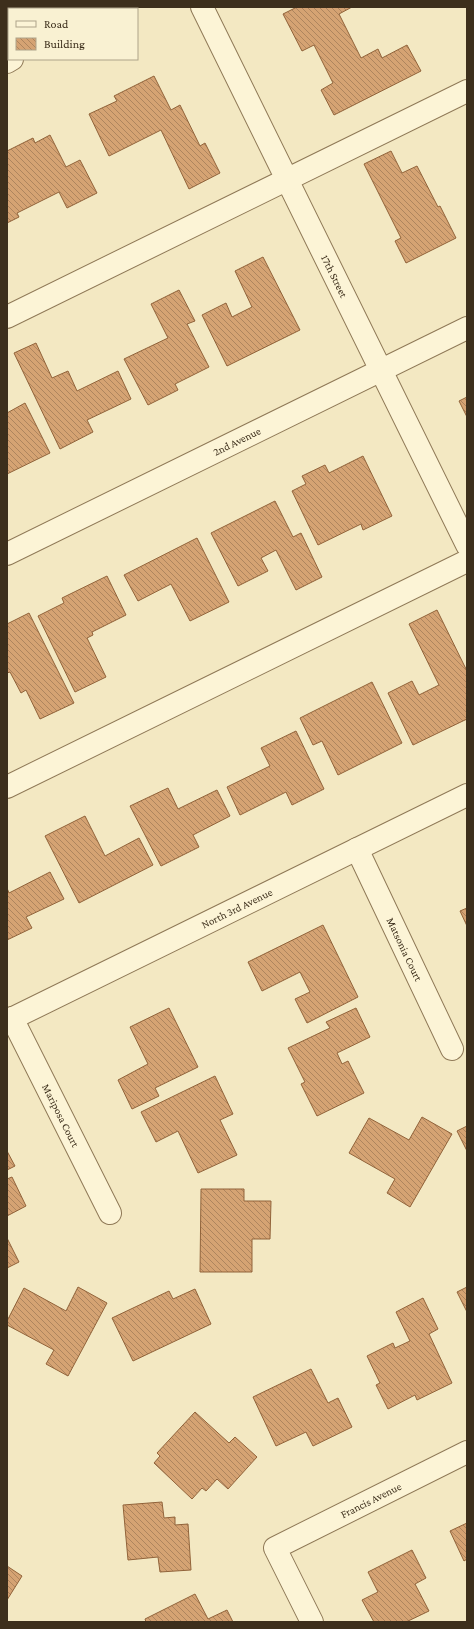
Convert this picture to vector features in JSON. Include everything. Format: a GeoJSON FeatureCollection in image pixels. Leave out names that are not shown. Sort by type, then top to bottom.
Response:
{"type":"FeatureCollection","features":[{"type":"Feature","properties":{"kind":"street","name":"17th Street"},"geometry":{"type":"LineString","coordinates":[[202,7],[467,545]]}},
{"type":"Feature","properties":{"kind":"street"},"geometry":{"type":"LineString","coordinates":[[7,317],[467,92]]}},
{"type":"Feature","properties":{"kind":"street","name":"2nd Avenue"},"geometry":{"type":"LineString","coordinates":[[7,554],[467,328]]}},
{"type":"Feature","properties":{"kind":"street"},"geometry":{"type":"LineString","coordinates":[[7,787],[467,561]]}},
{"type":"Feature","properties":{"kind":"street","name":"North 3rd Avenue"},"geometry":{"type":"LineString","coordinates":[[10,1019],[467,795]]}},
{"type":"Feature","properties":{"kind":"street","name":"Matsonia Court"},"geometry":{"type":"LineString","coordinates":[[357,849],[452,1049]]}},
{"type":"Feature","properties":{"kind":"street","name":"Mariposa Court"},"geometry":{"type":"LineString","coordinates":[[10,1019],[110,1213]]}},
{"type":"Feature","properties":{"kind":"street","name":"Francis Avenue"},"geometry":{"type":"LineString","coordinates":[[312,1622],[275,1548],[467,1452]]}},
{"type":"Feature","properties":{"kind":"building"},"geometry":{"type":"Polygon","coordinates":[[[297,7],[352,7],[339,14],[361,58],[378,49],[382,58],[407,45],[421,71],[334,115],[321,90],[333,83],[314,45],[302,51],[283,14],[297,7]]]}},
{"type":"Feature","properties":{"kind":"building"},"geometry":{"type":"Polygon","coordinates":[[[154,76],[171,110],[180,105],[200,146],[205,143],[220,173],[189,189],[161,130],[109,156],[89,114],[117,101],[114,96],[154,76]]]}},
{"type":"Feature","properties":{"kind":"building"},"geometry":{"type":"Polygon","coordinates":[[[50,135],[66,167],[80,160],[97,193],[67,208],[59,192],[17,213],[19,217],[7,223],[7,151],[33,138],[35,143],[50,135]]]}},
{"type":"Feature","properties":{"kind":"building"},"geometry":{"type":"Polygon","coordinates":[[[391,151],[402,173],[417,166],[456,238],[406,263],[395,241],[401,238],[364,164],[391,151]]]}},
{"type":"Feature","properties":{"kind":"building"},"geometry":{"type":"Polygon","coordinates":[[[263,257],[300,330],[227,366],[202,315],[226,303],[232,317],[252,307],[235,271],[263,257]]]}},
{"type":"Feature","properties":{"kind":"building"},"geometry":{"type":"Polygon","coordinates":[[[179,290],[195,321],[187,324],[209,367],[175,384],[178,390],[148,405],[124,359],[168,338],[151,304],[179,290]]]}},
{"type":"Feature","properties":{"kind":"building"},"geometry":{"type":"Polygon","coordinates":[[[36,343],[52,378],[68,371],[77,391],[118,371],[131,399],[87,420],[93,432],[60,449],[14,353],[36,343]]]}},
{"type":"Feature","properties":{"kind":"building"},"geometry":{"type":"Polygon","coordinates":[[[467,397],[467,417],[459,401],[467,397]]]}},
{"type":"Feature","properties":{"kind":"building"},"geometry":{"type":"Polygon","coordinates":[[[25,403],[50,453],[7,474],[7,413],[25,403]]]}},
{"type":"Feature","properties":{"kind":"building"},"geometry":{"type":"Polygon","coordinates":[[[363,456],[392,516],[363,530],[361,524],[318,545],[292,491],[306,484],[302,476],[325,465],[329,473],[363,456]]]}},
{"type":"Feature","properties":{"kind":"building"},"geometry":{"type":"Polygon","coordinates":[[[275,501],[293,537],[301,533],[322,577],[296,590],[276,550],[261,558],[268,571],[238,586],[211,533],[275,501]]]}},
{"type":"Feature","properties":{"kind":"building"},"geometry":{"type":"Polygon","coordinates":[[[197,538],[229,602],[190,621],[171,584],[138,601],[124,575],[197,538]]]}},
{"type":"Feature","properties":{"kind":"building"},"geometry":{"type":"Polygon","coordinates":[[[107,576],[126,615],[92,632],[93,635],[87,638],[106,677],[75,692],[38,616],[64,603],[62,598],[107,576]]]}},
{"type":"Feature","properties":{"kind":"building"},"geometry":{"type":"Polygon","coordinates":[[[437,610],[467,671],[467,719],[413,745],[388,693],[412,681],[419,695],[439,685],[409,624],[437,610]]]}},
{"type":"Feature","properties":{"kind":"building"},"geometry":{"type":"Polygon","coordinates":[[[29,613],[74,703],[40,719],[26,690],[21,693],[10,672],[7,673],[7,624],[29,613]]]}},
{"type":"Feature","properties":{"kind":"building"},"geometry":{"type":"Polygon","coordinates":[[[372,682],[402,743],[338,775],[322,741],[313,745],[300,718],[372,682]]]}},
{"type":"Feature","properties":{"kind":"building"},"geometry":{"type":"Polygon","coordinates":[[[296,731],[324,789],[292,805],[286,792],[240,815],[227,787],[270,766],[261,748],[296,731]]]}},
{"type":"Feature","properties":{"kind":"building"},"geometry":{"type":"Polygon","coordinates":[[[168,788],[178,809],[217,790],[230,816],[193,835],[199,847],[161,866],[130,806],[168,788]]]}},
{"type":"Feature","properties":{"kind":"building"},"geometry":{"type":"Polygon","coordinates":[[[85,816],[105,856],[139,838],[153,865],[79,903],[45,836],[85,816]]]}},
{"type":"Feature","properties":{"kind":"building"},"geometry":{"type":"Polygon","coordinates":[[[50,872],[64,899],[26,917],[32,928],[7,940],[7,888],[9,893],[50,872]]]}},
{"type":"Feature","properties":{"kind":"building"},"geometry":{"type":"Polygon","coordinates":[[[467,908],[467,926],[460,911],[467,908]]]}},
{"type":"Feature","properties":{"kind":"building"},"geometry":{"type":"Polygon","coordinates":[[[323,925],[358,997],[307,1023],[295,999],[310,992],[300,972],[262,991],[248,962],[323,925]]]}},
{"type":"Feature","properties":{"kind":"building"},"geometry":{"type":"Polygon","coordinates":[[[169,1008],[198,1067],[155,1088],[159,1096],[132,1109],[118,1080],[148,1064],[130,1027],[169,1008]]]}},
{"type":"Feature","properties":{"kind":"building"},"geometry":{"type":"Polygon","coordinates":[[[356,1008],[370,1037],[337,1053],[342,1064],[348,1061],[364,1093],[317,1116],[301,1084],[305,1082],[288,1048],[330,1028],[326,1022],[356,1008]]]}},
{"type":"Feature","properties":{"kind":"building"},"geometry":{"type":"Polygon","coordinates":[[[215,1076],[233,1114],[220,1120],[237,1155],[198,1173],[178,1131],[156,1142],[141,1112],[215,1076]]]}},
{"type":"Feature","properties":{"kind":"building"},"geometry":{"type":"Polygon","coordinates":[[[422,1117],[452,1134],[410,1207],[387,1193],[395,1179],[349,1153],[369,1118],[409,1140],[422,1117]]]}},
{"type":"Feature","properties":{"kind":"building"},"geometry":{"type":"Polygon","coordinates":[[[467,1126],[467,1151],[457,1131],[467,1126]]]}},
{"type":"Feature","properties":{"kind":"building"},"geometry":{"type":"Polygon","coordinates":[[[7,1151],[15,1166],[7,1170],[7,1151]]]}},
{"type":"Feature","properties":{"kind":"building"},"geometry":{"type":"Polygon","coordinates":[[[12,1177],[26,1206],[7,1216],[7,1179],[12,1177]]]}},
{"type":"Feature","properties":{"kind":"building"},"geometry":{"type":"Polygon","coordinates":[[[201,1189],[244,1189],[244,1201],[271,1201],[270,1239],[252,1239],[252,1272],[200,1272],[201,1189]]]}},
{"type":"Feature","properties":{"kind":"building"},"geometry":{"type":"Polygon","coordinates":[[[7,1238],[19,1262],[7,1268],[7,1238]]]}},
{"type":"Feature","properties":{"kind":"building"},"geometry":{"type":"Polygon","coordinates":[[[78,1287],[107,1303],[68,1376],[46,1364],[54,1350],[7,1325],[7,1321],[24,1288],[66,1311],[78,1287]]]}},
{"type":"Feature","properties":{"kind":"building"},"geometry":{"type":"Polygon","coordinates":[[[467,1287],[467,1312],[457,1292],[467,1287]]]}},
{"type":"Feature","properties":{"kind":"building"},"geometry":{"type":"Polygon","coordinates":[[[195,1289],[211,1324],[133,1361],[112,1318],[169,1291],[173,1299],[195,1289]]]}},
{"type":"Feature","properties":{"kind":"building"},"geometry":{"type":"Polygon","coordinates":[[[423,1298],[438,1329],[429,1334],[452,1383],[417,1400],[415,1395],[388,1409],[376,1385],[380,1383],[367,1356],[393,1343],[395,1348],[410,1341],[396,1312],[423,1298]]]}},
{"type":"Feature","properties":{"kind":"building"},"geometry":{"type":"Polygon","coordinates":[[[311,1369],[328,1403],[338,1398],[352,1427],[313,1446],[306,1432],[276,1446],[253,1397],[311,1369]]]}},
{"type":"Feature","properties":{"kind":"building"},"geometry":{"type":"Polygon","coordinates":[[[195,1412],[229,1443],[235,1437],[257,1457],[228,1489],[217,1479],[206,1491],[202,1488],[192,1499],[154,1463],[160,1456],[157,1453],[195,1412]]]}},
{"type":"Feature","properties":{"kind":"building"},"geometry":{"type":"Polygon","coordinates":[[[162,1502],[164,1518],[175,1517],[175,1525],[188,1524],[191,1570],[160,1572],[158,1557],[128,1560],[123,1505],[162,1502]]]}},
{"type":"Feature","properties":{"kind":"building"},"geometry":{"type":"Polygon","coordinates":[[[467,1523],[467,1559],[464,1561],[450,1531],[467,1523]]]}},
{"type":"Feature","properties":{"kind":"building"},"geometry":{"type":"Polygon","coordinates":[[[412,1550],[426,1578],[415,1584],[429,1611],[406,1622],[374,1622],[362,1600],[378,1592],[368,1572],[412,1550]]]}},
{"type":"Feature","properties":{"kind":"building"},"geometry":{"type":"Polygon","coordinates":[[[7,1566],[22,1576],[7,1600],[7,1566]]]}},
{"type":"Feature","properties":{"kind":"building"},"geometry":{"type":"Polygon","coordinates":[[[195,1594],[208,1619],[227,1610],[233,1622],[146,1622],[145,1619],[195,1594]]]}}]}
